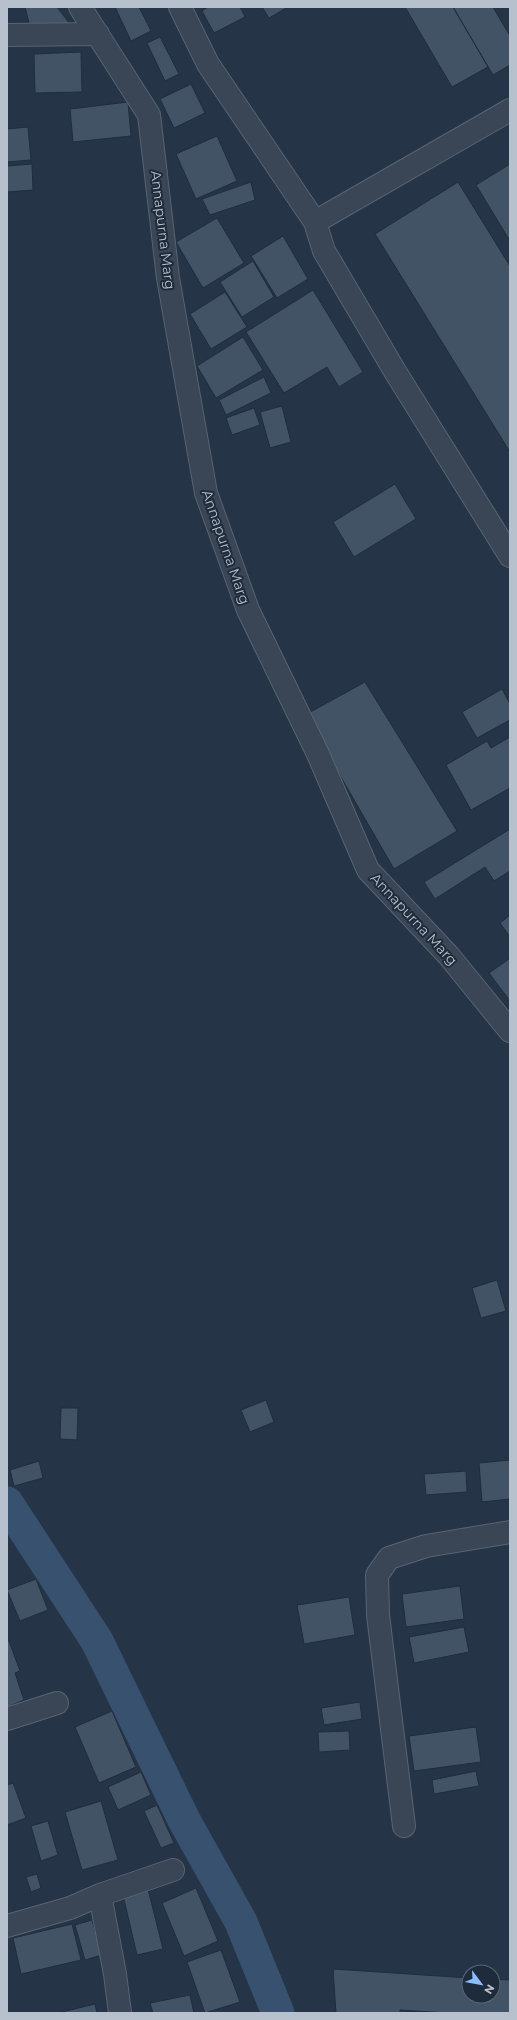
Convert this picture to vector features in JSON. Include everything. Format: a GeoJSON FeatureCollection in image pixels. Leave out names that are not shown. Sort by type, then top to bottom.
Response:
{"type":"FeatureCollection","features":[{"type":"Feature","properties":{"kind":"street","name":"Annapurna Marg"},"geometry":{"type":"LineString","coordinates":[[80,7],[149,115],[168,278],[206,493],[248,610],[318,754],[368,870],[450,956],[510,1032]]}},
{"type":"Feature","properties":{"kind":"street"},"geometry":{"type":"LineString","coordinates":[[180,7],[208,64],[315,222],[324,251],[396,373],[510,556]]}},
{"type":"Feature","properties":{"kind":"street"},"geometry":{"type":"LineString","coordinates":[[7,35],[98,34]]}},
{"type":"Feature","properties":{"kind":"street"},"geometry":{"type":"LineString","coordinates":[[315,222],[510,110]]}},
{"type":"Feature","properties":{"kind":"street"},"geometry":{"type":"LineString","coordinates":[[404,1826],[378,1615],[377,1575],[389,1558],[426,1546],[510,1532]]}},
{"type":"Feature","properties":{"kind":"street"},"geometry":{"type":"LineString","coordinates":[[7,1719],[57,1702]]}},
{"type":"Feature","properties":{"kind":"street"},"geometry":{"type":"LineString","coordinates":[[7,1926],[70,1908],[100,1895],[173,1870]]}},
{"type":"Feature","properties":{"kind":"street"},"geometry":{"type":"LineString","coordinates":[[100,1895],[115,1974],[120,2013]]}},
{"type":"Feature","properties":{"kind":"building"},"geometry":{"type":"Polygon","coordinates":[[[25,7],[57,7],[70,24],[30,27],[25,7]]]}},
{"type":"Feature","properties":{"kind":"building"},"geometry":{"type":"Polygon","coordinates":[[[115,7],[139,7],[151,31],[131,41],[115,7]]]}},
{"type":"Feature","properties":{"kind":"building"},"geometry":{"type":"Polygon","coordinates":[[[208,7],[240,7],[245,17],[214,33],[202,11],[208,7]]]}},
{"type":"Feature","properties":{"kind":"building"},"geometry":{"type":"Polygon","coordinates":[[[262,7],[288,7],[269,18],[262,7]]]}},
{"type":"Feature","properties":{"kind":"building"},"geometry":{"type":"Polygon","coordinates":[[[405,7],[453,7],[488,67],[452,87],[405,7]]]}},
{"type":"Feature","properties":{"kind":"building"},"geometry":{"type":"Polygon","coordinates":[[[453,7],[493,7],[510,36],[510,65],[493,75],[453,7]]]}},
{"type":"Feature","properties":{"kind":"building"},"geometry":{"type":"Polygon","coordinates":[[[160,37],[179,74],[165,81],[147,43],[160,37]]]}},
{"type":"Feature","properties":{"kind":"building"},"geometry":{"type":"Polygon","coordinates":[[[81,52],[82,92],[35,93],[34,54],[81,52]]]}},
{"type":"Feature","properties":{"kind":"building"},"geometry":{"type":"Polygon","coordinates":[[[191,84],[205,113],[174,128],[160,99],[191,84]]]}},
{"type":"Feature","properties":{"kind":"building"},"geometry":{"type":"Polygon","coordinates":[[[128,102],[131,136],[73,142],[70,109],[128,102]]]}},
{"type":"Feature","properties":{"kind":"building"},"geometry":{"type":"Polygon","coordinates":[[[28,127],[31,160],[7,162],[7,129],[28,127]]]}},
{"type":"Feature","properties":{"kind":"building"},"geometry":{"type":"Polygon","coordinates":[[[217,136],[237,181],[196,199],[176,154],[217,136]]]}},
{"type":"Feature","properties":{"kind":"building"},"geometry":{"type":"Polygon","coordinates":[[[32,164],[33,190],[7,192],[7,166],[32,164]]]}},
{"type":"Feature","properties":{"kind":"building"},"geometry":{"type":"Polygon","coordinates":[[[510,164],[510,241],[476,185],[510,164]]]}},
{"type":"Feature","properties":{"kind":"building"},"geometry":{"type":"Polygon","coordinates":[[[251,182],[255,200],[210,215],[202,199],[251,182]]]}},
{"type":"Feature","properties":{"kind":"building"},"geometry":{"type":"Polygon","coordinates":[[[458,182],[510,266],[510,452],[375,234],[458,182]]]}},
{"type":"Feature","properties":{"kind":"building"},"geometry":{"type":"Polygon","coordinates":[[[217,218],[244,263],[203,288],[176,242],[217,218]]]}},
{"type":"Feature","properties":{"kind":"building"},"geometry":{"type":"Polygon","coordinates":[[[283,236],[308,279],[277,298],[251,256],[283,236]]]}},
{"type":"Feature","properties":{"kind":"building"},"geometry":{"type":"Polygon","coordinates":[[[253,261],[274,297],[242,317],[220,282],[253,261]]]}},
{"type":"Feature","properties":{"kind":"building"},"geometry":{"type":"Polygon","coordinates":[[[313,290],[363,372],[339,387],[327,367],[284,393],[246,332],[313,290]]]}},
{"type":"Feature","properties":{"kind":"building"},"geometry":{"type":"Polygon","coordinates":[[[225,292],[247,327],[211,349],[190,314],[225,292]]]}},
{"type":"Feature","properties":{"kind":"building"},"geometry":{"type":"Polygon","coordinates":[[[243,337],[263,370],[216,398],[197,366],[243,337]]]}},
{"type":"Feature","properties":{"kind":"building"},"geometry":{"type":"Polygon","coordinates":[[[264,377],[271,393],[226,415],[219,400],[264,377]]]}},
{"type":"Feature","properties":{"kind":"building"},"geometry":{"type":"Polygon","coordinates":[[[282,406],[291,442],[270,448],[260,412],[282,406]]]}},
{"type":"Feature","properties":{"kind":"building"},"geometry":{"type":"Polygon","coordinates":[[[254,408],[260,425],[232,435],[226,418],[254,408]]]}},
{"type":"Feature","properties":{"kind":"building"},"geometry":{"type":"Polygon","coordinates":[[[395,484],[416,519],[354,557],[333,522],[395,484]]]}},
{"type":"Feature","properties":{"kind":"building"},"geometry":{"type":"Polygon","coordinates":[[[365,682],[457,831],[394,869],[305,715],[365,682]]]}},
{"type":"Feature","properties":{"kind":"building"},"geometry":{"type":"Polygon","coordinates":[[[502,689],[510,704],[510,720],[477,738],[462,712],[502,689]]]}},
{"type":"Feature","properties":{"kind":"building"},"geometry":{"type":"Polygon","coordinates":[[[510,737],[510,788],[471,810],[446,765],[487,741],[491,748],[510,737]]]}},
{"type":"Feature","properties":{"kind":"building"},"geometry":{"type":"Polygon","coordinates":[[[510,829],[510,871],[494,881],[485,867],[435,899],[424,882],[510,829]]]}},
{"type":"Feature","properties":{"kind":"building"},"geometry":{"type":"Polygon","coordinates":[[[510,915],[510,937],[500,923],[510,915]]]}},
{"type":"Feature","properties":{"kind":"building"},"geometry":{"type":"Polygon","coordinates":[[[509,959],[510,961],[510,1001],[489,973],[509,959]]]}},
{"type":"Feature","properties":{"kind":"building"},"geometry":{"type":"Polygon","coordinates":[[[497,1280],[506,1311],[481,1318],[472,1288],[497,1280]]]}},
{"type":"Feature","properties":{"kind":"building"},"geometry":{"type":"Polygon","coordinates":[[[266,1400],[274,1422],[250,1432],[241,1410],[266,1400]]]}},
{"type":"Feature","properties":{"kind":"building"},"geometry":{"type":"Polygon","coordinates":[[[61,1408],[78,1408],[77,1440],[60,1439],[61,1408]]]}},
{"type":"Feature","properties":{"kind":"building"},"geometry":{"type":"Polygon","coordinates":[[[510,1460],[510,1499],[482,1502],[479,1463],[510,1460]]]}},
{"type":"Feature","properties":{"kind":"building"},"geometry":{"type":"Polygon","coordinates":[[[39,1461],[43,1478],[14,1486],[10,1470],[39,1461]]]}},
{"type":"Feature","properties":{"kind":"building"},"geometry":{"type":"Polygon","coordinates":[[[466,1471],[467,1492],[426,1495],[424,1474],[466,1471]]]}},
{"type":"Feature","properties":{"kind":"building"},"geometry":{"type":"Polygon","coordinates":[[[36,1579],[48,1610],[20,1621],[7,1590],[36,1579]]]}},
{"type":"Feature","properties":{"kind":"building"},"geometry":{"type":"Polygon","coordinates":[[[460,1586],[464,1619],[406,1627],[402,1594],[460,1586]]]}},
{"type":"Feature","properties":{"kind":"building"},"geometry":{"type":"Polygon","coordinates":[[[349,1597],[355,1635],[304,1644],[297,1605],[349,1597]]]}},
{"type":"Feature","properties":{"kind":"building"},"geometry":{"type":"Polygon","coordinates":[[[464,1627],[469,1652],[414,1663],[409,1637],[464,1627]]]}},
{"type":"Feature","properties":{"kind":"building"},"geometry":{"type":"Polygon","coordinates":[[[9,1641],[20,1671],[15,1673],[24,1700],[7,1707],[7,1642],[9,1641]]]}},
{"type":"Feature","properties":{"kind":"building"},"geometry":{"type":"Polygon","coordinates":[[[360,1702],[362,1719],[324,1725],[321,1708],[360,1702]]]}},
{"type":"Feature","properties":{"kind":"building"},"geometry":{"type":"Polygon","coordinates":[[[112,1711],[136,1767],[99,1783],[75,1727],[112,1711]]]}},
{"type":"Feature","properties":{"kind":"building"},"geometry":{"type":"Polygon","coordinates":[[[476,1727],[481,1762],[414,1771],[409,1736],[476,1727]]]}},
{"type":"Feature","properties":{"kind":"building"},"geometry":{"type":"Polygon","coordinates":[[[349,1731],[350,1750],[319,1752],[318,1732],[349,1731]]]}},
{"type":"Feature","properties":{"kind":"building"},"geometry":{"type":"Polygon","coordinates":[[[476,1771],[479,1786],[434,1794],[432,1780],[476,1771]]]}},
{"type":"Feature","properties":{"kind":"building"},"geometry":{"type":"Polygon","coordinates":[[[141,1772],[151,1795],[118,1810],[108,1787],[141,1772]]]}},
{"type":"Feature","properties":{"kind":"building"},"geometry":{"type":"Polygon","coordinates":[[[13,1783],[26,1818],[7,1825],[7,1785],[13,1783]]]}},
{"type":"Feature","properties":{"kind":"building"},"geometry":{"type":"Polygon","coordinates":[[[101,1801],[118,1860],[82,1870],[65,1812],[101,1801]]]}},
{"type":"Feature","properties":{"kind":"building"},"geometry":{"type":"Polygon","coordinates":[[[157,1805],[174,1843],[161,1848],[144,1811],[157,1805]]]}},
{"type":"Feature","properties":{"kind":"building"},"geometry":{"type":"Polygon","coordinates":[[[48,1821],[58,1855],[41,1861],[31,1826],[48,1821]]]}},
{"type":"Feature","properties":{"kind":"building"},"geometry":{"type":"Polygon","coordinates":[[[37,1874],[41,1888],[31,1892],[26,1877],[37,1874]]]}},
{"type":"Feature","properties":{"kind":"building"},"geometry":{"type":"Polygon","coordinates":[[[147,1885],[163,1949],[137,1955],[122,1891],[147,1885]]]}},
{"type":"Feature","properties":{"kind":"building"},"geometry":{"type":"Polygon","coordinates":[[[196,1888],[218,1941],[184,1956],[162,1903],[196,1888]]]}},
{"type":"Feature","properties":{"kind":"building"},"geometry":{"type":"Polygon","coordinates":[[[92,1920],[102,1955],[85,1960],[75,1925],[92,1920]]]}},
{"type":"Feature","properties":{"kind":"building"},"geometry":{"type":"Polygon","coordinates":[[[72,1924],[81,1960],[21,1974],[13,1938],[72,1924]]]}},
{"type":"Feature","properties":{"kind":"building"},"geometry":{"type":"Polygon","coordinates":[[[221,1950],[240,2002],[205,2013],[187,1962],[221,1950]]]}},
{"type":"Feature","properties":{"kind":"building"},"geometry":{"type":"Polygon","coordinates":[[[333,1969],[461,1977],[461,2004],[501,2004],[501,1979],[510,1980],[510,2013],[448,2013],[400,2010],[400,2013],[336,2013],[333,1969]]]}},
{"type":"Feature","properties":{"kind":"building"},"geometry":{"type":"Polygon","coordinates":[[[190,1995],[194,2013],[153,2013],[150,2003],[190,1995]]]}},
{"type":"Feature","properties":{"kind":"building"},"geometry":{"type":"Polygon","coordinates":[[[95,2004],[97,2013],[58,2013],[95,2004]]]}},
{"type":"Feature","properties":{"kind":"waterway"},"geometry":{"type":"LineString","coordinates":[[7,1503],[97,1641],[184,1820],[241,1922],[278,2013]]}}]}
